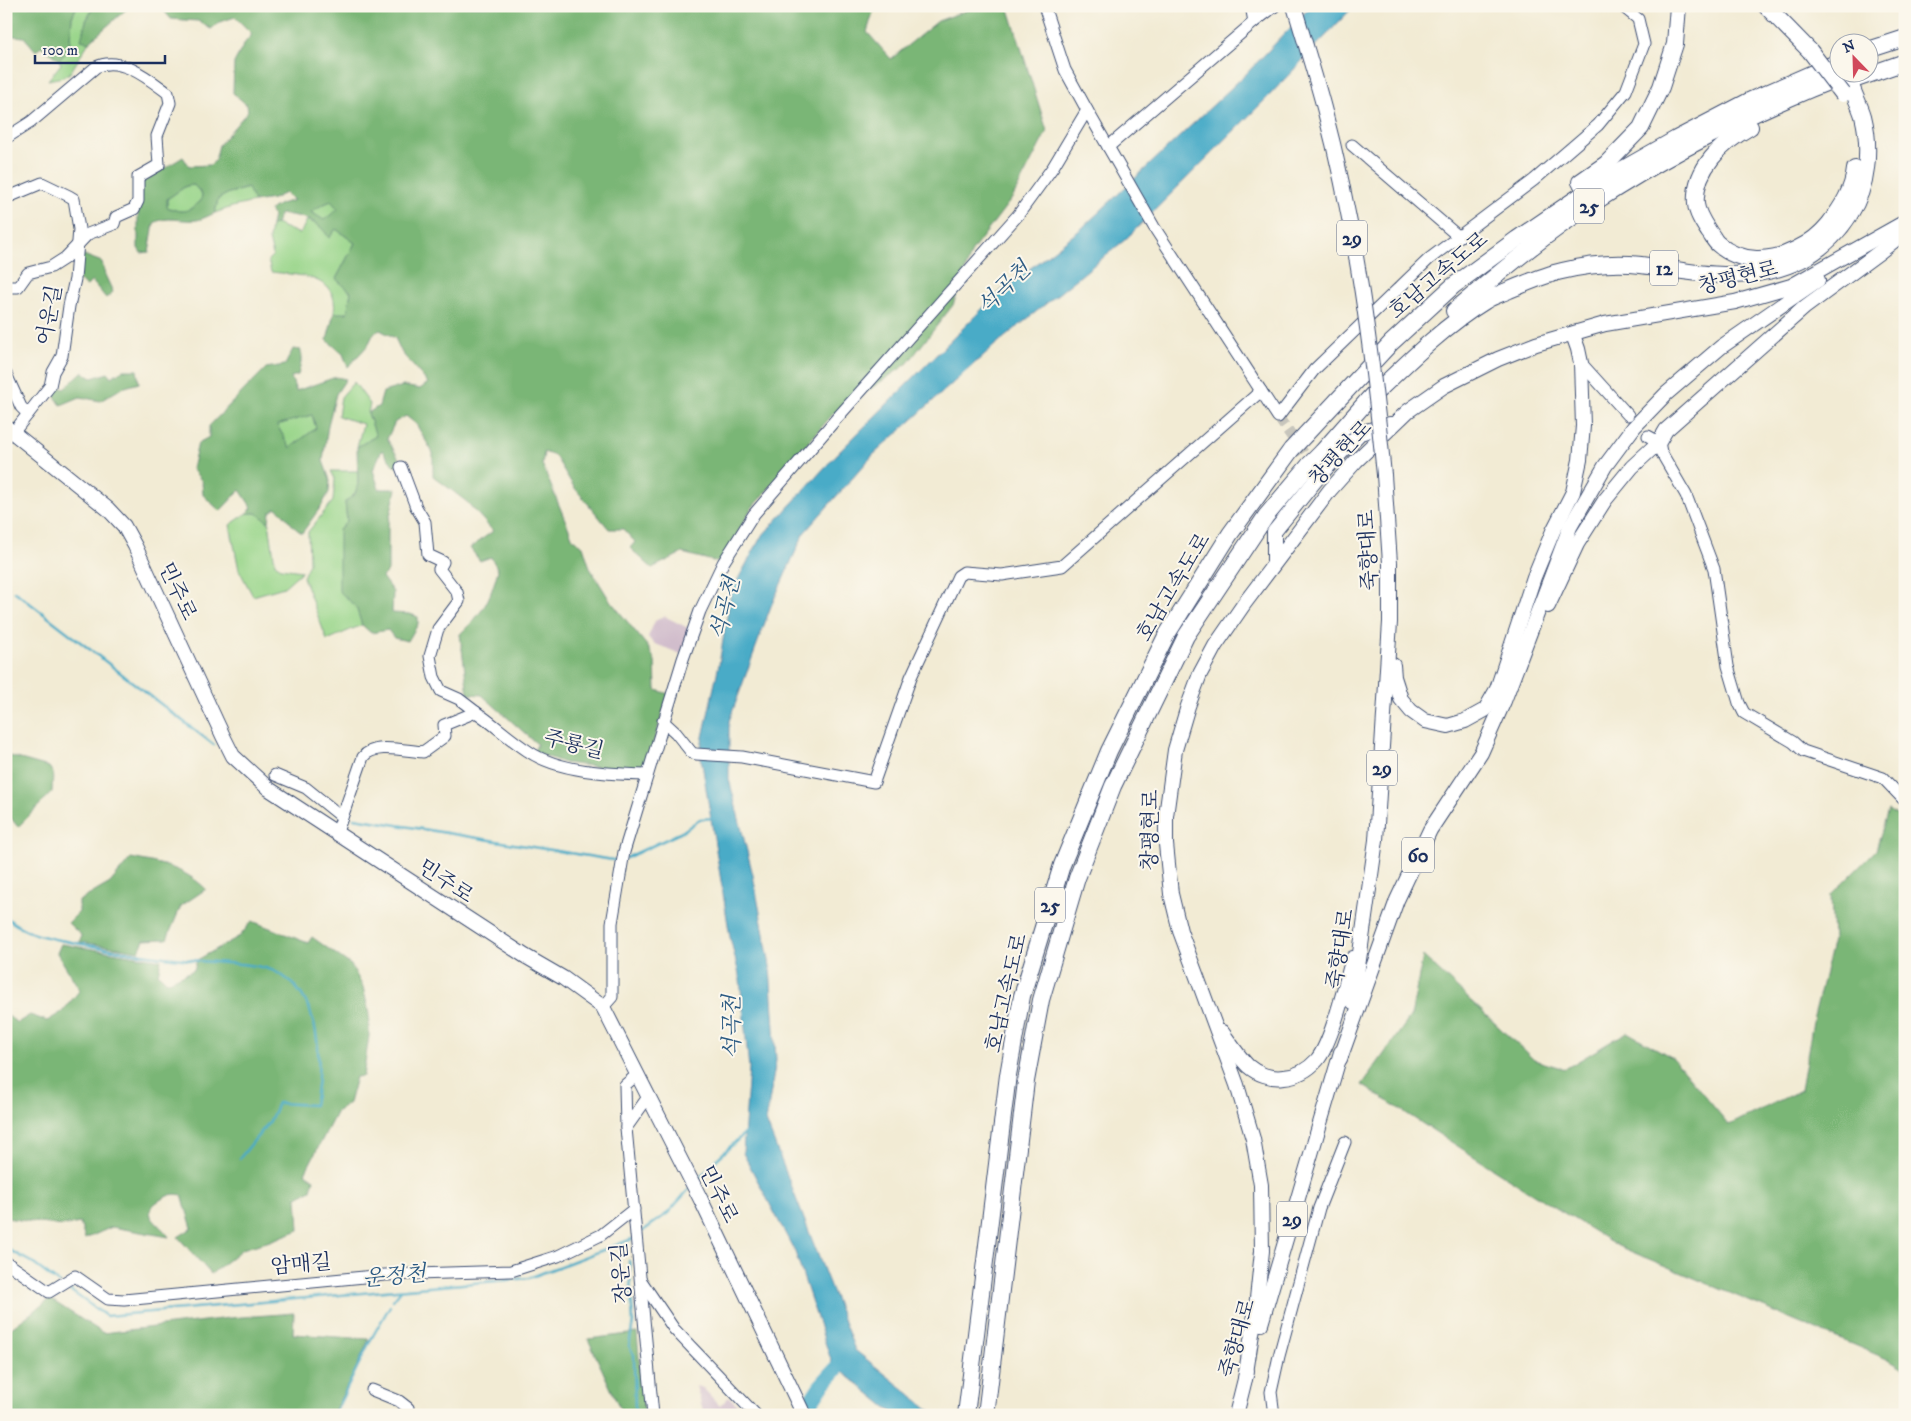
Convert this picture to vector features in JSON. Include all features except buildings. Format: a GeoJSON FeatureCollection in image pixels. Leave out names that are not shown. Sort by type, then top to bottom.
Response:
{"type":"FeatureCollection","features":[{"type":"Feature","properties":{"kind":"highway"},"geometry":{"type":"LineString","coordinates":[[1517,239],[1554,200],[1606,164],[1641,128],[1661,87],[1675,44],[1678,6]]}},
{"type":"Feature","properties":{"kind":"highway"},"geometry":{"type":"LineString","coordinates":[[1766,6],[1814,48],[1849,85],[1856,140],[1854,175],[1842,207],[1822,232],[1808,243],[1777,258],[1760,260],[1740,256],[1718,244],[1703,223],[1696,204],[1699,182],[1712,156],[1733,136],[1775,112],[1823,92],[1905,62]]}},
{"type":"Feature","properties":{"kind":"highway","name":"12"},"geometry":{"type":"LineString","coordinates":[[1779,6],[1814,48],[1828,61]]}},
{"type":"Feature","properties":{"kind":"highway"},"geometry":{"type":"LineString","coordinates":[[1878,47],[1905,38]]}},
{"type":"Feature","properties":{"kind":"highway"},"geometry":{"type":"LineString","coordinates":[[1878,63],[1905,54]]}},
{"type":"Feature","properties":{"kind":"highway","name":"호남고속도로"},"geometry":{"type":"LineString","coordinates":[[966,1415],[1010,1066],[1022,996],[1062,865],[1108,751],[1166,636],[1230,534],[1291,450],[1398,336],[1453,286],[1517,239],[1602,181],[1676,139],[1751,100],[1828,66]]}},
{"type":"Feature","properties":{"kind":"highway","name":"호남고속도로"},"geometry":{"type":"LineString","coordinates":[[986,1415],[1026,1081],[1040,1000],[1077,878],[1113,786],[1186,636],[1266,516],[1367,401],[1396,365],[1435,326],[1533,245],[1594,202],[1637,176],[1766,108],[1849,85]]}},
{"type":"Feature","properties":{"kind":"highway","name":"12"},"geometry":{"type":"LineString","coordinates":[[1367,401],[1445,329],[1486,300],[1541,277],[1563,271],[1611,264],[1639,265],[1723,276],[1745,274],[1776,270],[1799,262],[1818,250],[1834,236],[1858,201],[1865,176],[1867,144],[1863,116],[1849,85]]}},
{"type":"Feature","properties":{"kind":"main road","name":"죽향대로"},"geometry":{"type":"LineString","coordinates":[[1236,1415],[1340,1059],[1356,989],[1376,840],[1390,622],[1390,563],[1384,475],[1369,345],[1348,213],[1324,108],[1294,6]]}},
{"type":"Feature","properties":{"kind":"main road","name":"창평현로"},"geometry":{"type":"LineString","coordinates":[[1211,1018],[1180,931],[1171,894],[1166,844],[1169,794],[1175,750],[1200,674],[1215,646],[1274,563],[1330,490],[1356,460],[1408,411],[1444,386],[1498,359],[1536,344],[1605,324],[1735,302],[1791,286],[1905,222]]}},
{"type":"Feature","properties":{"kind":"main road"},"geometry":{"type":"LineString","coordinates":[[1518,662],[1542,619],[1577,544],[1605,500],[1654,439],[1805,307],[1905,232]]}},
{"type":"Feature","properties":{"kind":"main road","name":"60"},"geometry":{"type":"LineString","coordinates":[[1340,1059],[1397,900],[1430,830],[1481,753],[1504,701],[1570,527],[1605,466],[1634,427],[1666,394],[1721,348],[1822,277],[1842,259]]}},
{"type":"Feature","properties":{"kind":"main road"},"geometry":{"type":"LineString","coordinates":[[1390,622],[1394,678],[1401,699],[1411,711],[1425,721],[1448,726],[1465,721],[1485,710],[1497,689],[1534,577],[1553,531],[1573,492],[1580,460],[1583,426],[1581,363],[1573,334]]}},
{"type":"Feature","properties":{"kind":"main road","name":"민주로"},"geometry":{"type":"LineString","coordinates":[[10,430],[108,509],[124,526],[233,756],[270,789],[525,956],[563,978],[603,1007],[701,1200],[804,1415]]}},
{"type":"Feature","properties":{"kind":"main road"},"geometry":{"type":"LineString","coordinates":[[1211,1018],[1249,1066],[1262,1075],[1277,1078],[1293,1076],[1307,1070],[1318,1059],[1325,1045],[1367,913]]}},
{"type":"Feature","properties":{"kind":"main road","name":"60"},"geometry":{"type":"LineString","coordinates":[[1211,1018],[1240,1094],[1253,1140],[1261,1185],[1262,1251],[1256,1308],[1245,1379]]}},
{"type":"Feature","properties":{"kind":"street"},"geometry":{"type":"LineString","coordinates":[[1044,6],[1065,70],[1108,147],[1154,226],[1278,418],[1314,370],[1429,260],[1534,180],[1598,125],[1626,91],[1644,44],[1638,19],[1622,6]]}},
{"type":"Feature","properties":{"kind":"street"},"geometry":{"type":"LineString","coordinates":[[1251,6],[1254,22]]}},
{"type":"Feature","properties":{"kind":"street"},"geometry":{"type":"LineString","coordinates":[[1108,147],[1275,6]]}},
{"type":"Feature","properties":{"kind":"street"},"geometry":{"type":"LineString","coordinates":[[6,138],[31,122],[103,63],[124,66],[151,80],[168,93],[170,103],[157,136],[159,165],[138,177],[138,201],[134,209],[116,217],[114,224],[88,234],[65,258],[51,267],[28,272],[18,287],[6,287]]}},
{"type":"Feature","properties":{"kind":"street"},"geometry":{"type":"LineString","coordinates":[[603,1007],[612,997],[612,923],[624,852],[663,721],[700,611],[723,563],[754,514],[1018,215],[1053,167],[1087,110]]}},
{"type":"Feature","properties":{"kind":"street"},"geometry":{"type":"LineString","coordinates":[[1352,144],[1459,237]]}},
{"type":"Feature","properties":{"kind":"street","name":"어운길"},"geometry":{"type":"LineString","coordinates":[[6,198],[42,183],[74,200],[79,229],[74,279],[62,356],[53,372],[50,386],[28,414],[10,430]]}},
{"type":"Feature","properties":{"kind":"street"},"geometry":{"type":"LineString","coordinates":[[1581,363],[1628,415]]}},
{"type":"Feature","properties":{"kind":"street"},"geometry":{"type":"LineString","coordinates":[[6,374],[21,407],[28,414]]}},
{"type":"Feature","properties":{"kind":"street"},"geometry":{"type":"LineString","coordinates":[[663,721],[676,733],[692,753],[734,757],[874,782],[911,677],[958,576],[964,572],[1002,575],[1062,566],[1262,391]]}},
{"type":"Feature","properties":{"kind":"street"},"geometry":{"type":"LineString","coordinates":[[1654,439],[1686,495],[1714,569],[1728,666],[1739,704],[1744,713],[1793,742],[1803,751],[1883,778],[1903,797]]}},
{"type":"Feature","properties":{"kind":"street","name":"주룡길"},"geometry":{"type":"LineString","coordinates":[[401,467],[416,507],[426,522],[428,555],[443,562],[439,569],[457,592],[459,601],[438,629],[430,656],[434,677],[442,691],[492,722],[528,752],[542,759],[577,768],[646,775]]}},
{"type":"Feature","properties":{"kind":"street"},"geometry":{"type":"LineString","coordinates":[[337,832],[361,762],[366,753],[374,748],[423,752],[445,736],[444,725],[476,712]]}},
{"type":"Feature","properties":{"kind":"street"},"geometry":{"type":"LineString","coordinates":[[275,775],[306,788],[342,817]]}},
{"type":"Feature","properties":{"kind":"street","name":"장운길"},"geometry":{"type":"LineString","coordinates":[[638,1074],[625,1085],[626,1128],[653,1415]]}},
{"type":"Feature","properties":{"kind":"street"},"geometry":{"type":"LineString","coordinates":[[626,1128],[648,1097]]}},
{"type":"Feature","properties":{"kind":"street"},"geometry":{"type":"LineString","coordinates":[[1274,1415],[1271,1392],[1278,1356],[1320,1208],[1345,1142]]}},
{"type":"Feature","properties":{"kind":"street","name":"암매길"},"geometry":{"type":"LineString","coordinates":[[6,1262],[49,1292],[75,1276],[108,1299],[124,1300],[385,1275],[510,1271],[558,1256],[601,1235],[634,1214]]}},
{"type":"Feature","properties":{"kind":"street"},"geometry":{"type":"LineString","coordinates":[[640,1278],[674,1329],[756,1415]]}},
{"type":"Feature","properties":{"kind":"street"},"geometry":{"type":"LineString","coordinates":[[372,1390],[399,1401],[408,1408],[406,1415]]}},
{"type":"Feature","properties":{"kind":"shaded area"},"geometry":{"type":"Polygon","coordinates":[[[664,616],[690,629],[681,654],[653,643],[648,637],[655,621],[664,616]]]}},
{"type":"Feature","properties":{"kind":"shaded area"},"geometry":{"type":"Polygon","coordinates":[[[696,1386],[703,1388],[720,1406],[729,1397],[748,1415],[697,1415],[703,1411],[696,1386]]]}},
{"type":"Feature","properties":{"kind":"green space"},"geometry":{"type":"Polygon","coordinates":[[[6,6],[77,6],[72,17],[69,49],[59,60],[41,46],[36,51],[24,37],[14,36],[6,40],[6,6]]]}},
{"type":"Feature","properties":{"kind":"green space"},"geometry":{"type":"Polygon","coordinates":[[[77,6],[94,6],[86,21],[82,40],[89,42],[70,73],[63,77],[48,80],[61,64],[59,60],[69,49],[72,17],[77,6]]]}},
{"type":"Feature","properties":{"kind":"green space"},"geometry":{"type":"Polygon","coordinates":[[[94,6],[130,6],[89,42],[81,40],[86,21],[94,6]]]}},
{"type":"Feature","properties":{"kind":"green space"},"geometry":{"type":"Polygon","coordinates":[[[160,6],[875,6],[867,32],[891,59],[938,21],[979,6],[1008,6],[1047,131],[1013,197],[972,251],[953,305],[907,364],[833,414],[751,509],[721,563],[682,553],[652,568],[630,548],[635,542],[623,529],[609,529],[574,487],[555,456],[544,452],[542,464],[573,539],[583,546],[590,568],[609,599],[648,647],[655,661],[656,690],[669,694],[644,772],[565,763],[534,752],[537,744],[482,695],[468,694],[460,634],[485,606],[498,570],[491,557],[480,561],[470,548],[493,531],[467,502],[433,476],[433,453],[416,424],[406,416],[395,422],[387,439],[403,465],[394,466],[382,450],[373,470],[379,489],[396,489],[388,525],[388,571],[382,577],[393,592],[392,613],[410,614],[418,617],[418,624],[408,641],[394,638],[388,630],[371,633],[362,625],[356,607],[339,591],[339,530],[347,521],[345,502],[355,494],[358,484],[357,447],[376,436],[368,413],[379,406],[383,392],[403,386],[420,389],[428,383],[402,353],[395,338],[380,330],[374,333],[368,345],[348,367],[343,354],[327,340],[334,313],[347,313],[351,292],[336,279],[355,243],[336,229],[329,238],[320,227],[302,217],[280,214],[276,224],[271,225],[273,216],[270,210],[280,204],[294,200],[285,193],[273,199],[254,202],[248,188],[229,193],[218,199],[215,213],[202,219],[164,219],[154,223],[149,252],[141,253],[138,248],[138,211],[143,182],[183,157],[189,166],[210,165],[215,161],[219,145],[248,111],[247,105],[233,93],[234,63],[244,44],[252,34],[235,17],[220,22],[211,29],[198,21],[171,19],[160,6]],[[194,185],[186,186],[167,199],[167,207],[178,211],[185,211],[201,201],[202,194],[194,185]],[[331,201],[311,212],[324,220],[338,209],[331,201]]]}},
{"type":"Feature","properties":{"kind":"green space"},"geometry":{"type":"Polygon","coordinates":[[[194,185],[202,194],[201,201],[185,211],[178,211],[167,207],[167,199],[186,186],[194,185]]]}},
{"type":"Feature","properties":{"kind":"green space"},"geometry":{"type":"Polygon","coordinates":[[[249,188],[254,202],[215,213],[218,199],[229,193],[249,188]]]}},
{"type":"Feature","properties":{"kind":"green space"},"geometry":{"type":"Polygon","coordinates":[[[331,201],[339,209],[324,221],[310,212],[322,205],[331,201]]]}},
{"type":"Feature","properties":{"kind":"green space"},"geometry":{"type":"Polygon","coordinates":[[[307,220],[320,227],[329,238],[336,229],[355,243],[336,279],[351,292],[347,314],[334,313],[334,300],[324,284],[304,276],[271,272],[268,260],[273,255],[269,240],[271,225],[276,224],[300,234],[307,220]]]}},
{"type":"Feature","properties":{"kind":"green space"},"geometry":{"type":"Polygon","coordinates":[[[81,254],[102,262],[105,275],[113,292],[106,298],[92,281],[87,286],[79,280],[81,254]]]}},
{"type":"Feature","properties":{"kind":"green space"},"geometry":{"type":"Polygon","coordinates":[[[293,349],[301,350],[301,363],[298,375],[291,377],[296,391],[336,377],[346,379],[336,394],[328,425],[323,461],[330,480],[329,492],[302,533],[276,508],[270,512],[269,522],[256,513],[247,513],[252,508],[240,490],[220,511],[203,495],[202,481],[192,469],[198,443],[209,437],[209,426],[266,368],[285,365],[293,349]],[[312,415],[277,425],[290,448],[316,428],[312,415]]]}},
{"type":"Feature","properties":{"kind":"green space"},"geometry":{"type":"Polygon","coordinates":[[[123,370],[137,370],[139,383],[122,388],[100,401],[80,397],[61,405],[51,391],[54,384],[64,389],[82,372],[92,378],[108,373],[111,377],[123,370]]]}},
{"type":"Feature","properties":{"kind":"green space"},"geometry":{"type":"Polygon","coordinates":[[[354,382],[370,404],[368,413],[376,436],[357,447],[363,424],[338,416],[341,397],[354,382]]]}},
{"type":"Feature","properties":{"kind":"green space"},"geometry":{"type":"Polygon","coordinates":[[[312,414],[316,428],[290,448],[277,425],[312,414]]]}},
{"type":"Feature","properties":{"kind":"green space"},"geometry":{"type":"Polygon","coordinates":[[[331,471],[358,471],[357,489],[345,502],[356,607],[362,625],[327,640],[303,577],[309,563],[308,532],[333,501],[335,479],[331,471]]]}},
{"type":"Feature","properties":{"kind":"green space"},"geometry":{"type":"Polygon","coordinates":[[[247,513],[256,513],[269,522],[275,564],[281,568],[302,571],[284,587],[253,596],[239,570],[230,525],[247,513]]]}},
{"type":"Feature","properties":{"kind":"green space"},"geometry":{"type":"Polygon","coordinates":[[[6,755],[49,767],[53,773],[52,792],[18,827],[6,812],[6,755]]]}},
{"type":"Feature","properties":{"kind":"green space"},"geometry":{"type":"Polygon","coordinates":[[[1888,810],[1905,820],[1905,1370],[1887,1359],[1618,1246],[1362,1085],[1411,1016],[1423,956],[1534,1060],[1565,1069],[1627,1032],[1673,1058],[1729,1125],[1801,1090],[1814,1016],[1833,940],[1831,895],[1876,850],[1888,810]]]}},
{"type":"Feature","properties":{"kind":"green space"},"geometry":{"type":"Polygon","coordinates":[[[131,858],[180,871],[206,889],[181,906],[167,939],[144,940],[139,951],[80,942],[81,935],[68,923],[79,912],[79,901],[110,883],[131,858]]]}},
{"type":"Feature","properties":{"kind":"green space"},"geometry":{"type":"Polygon","coordinates":[[[252,921],[308,943],[312,937],[351,965],[363,987],[369,1013],[369,1036],[363,1076],[356,1077],[349,1103],[337,1111],[305,1173],[314,1179],[311,1190],[297,1197],[299,1230],[242,1249],[211,1274],[178,1237],[192,1228],[182,1195],[173,1194],[166,1197],[153,1205],[150,1210],[152,1218],[169,1237],[112,1227],[85,1239],[80,1223],[62,1226],[6,1218],[6,1014],[17,1023],[30,1015],[47,1021],[62,1012],[80,990],[57,953],[61,944],[161,960],[158,974],[167,982],[194,970],[197,960],[240,936],[252,921]]]}},
{"type":"Feature","properties":{"kind":"green space"},"geometry":{"type":"Polygon","coordinates":[[[50,1299],[103,1333],[229,1318],[294,1313],[293,1334],[369,1339],[332,1415],[6,1415],[6,1332],[50,1299]]]}},
{"type":"Feature","properties":{"kind":"green space"},"geometry":{"type":"Polygon","coordinates":[[[637,1333],[644,1415],[623,1415],[588,1339],[637,1333]]]}},
{"type":"Feature","properties":{"kind":"water"},"geometry":{"type":"Polygon","coordinates":[[[1311,6],[1354,6],[1266,99],[1126,239],[995,345],[873,455],[804,533],[771,606],[729,721],[729,779],[753,875],[770,966],[776,1060],[766,1121],[855,1350],[936,1415],[896,1415],[832,1363],[795,1252],[743,1153],[749,1068],[740,979],[730,937],[700,751],[719,664],[731,592],[761,537],[838,453],[997,294],[1081,229],[1246,74],[1311,6]]]}},
{"type":"Feature","properties":{"kind":"waterway"},"geometry":{"type":"LineString","coordinates":[[14,591],[214,745]]}},
{"type":"Feature","properties":{"kind":"waterway"},"geometry":{"type":"LineString","coordinates":[[354,818],[619,861]]}},
{"type":"Feature","properties":{"kind":"waterway"},"geometry":{"type":"LineString","coordinates":[[626,858],[682,832],[700,819],[713,818]]}},
{"type":"Feature","properties":{"kind":"waterway"},"geometry":{"type":"LineString","coordinates":[[6,917],[22,928],[48,938],[154,956],[260,967],[276,972],[291,983],[303,996],[311,1013],[316,1031],[318,1069],[314,1105],[278,1103],[270,1121],[240,1158]]}},
{"type":"Feature","properties":{"kind":"waterway","name":"운정천"},"geometry":{"type":"LineString","coordinates":[[697,1181],[746,1132]]}},
{"type":"Feature","properties":{"kind":"waterway","name":"운정천"},"geometry":{"type":"LineString","coordinates":[[640,1233],[668,1213],[690,1188]]}},
{"type":"Feature","properties":{"kind":"waterway","name":"운정천"},"geometry":{"type":"LineString","coordinates":[[64,1286],[106,1316],[529,1278],[632,1239]]}},
{"type":"Feature","properties":{"kind":"waterway","name":"운정천"},"geometry":{"type":"LineString","coordinates":[[6,1248],[31,1262],[59,1283]]}},
{"type":"Feature","properties":{"kind":"waterway"},"geometry":{"type":"LineString","coordinates":[[629,1261],[633,1322],[629,1346],[634,1355],[635,1415]]}},
{"type":"Feature","properties":{"kind":"waterway"},"geometry":{"type":"LineString","coordinates":[[393,1300],[401,1290]]}},
{"type":"Feature","properties":{"kind":"waterway"},"geometry":{"type":"LineString","coordinates":[[334,1415],[370,1341],[390,1306]]}},
{"type":"Feature","properties":{"kind":"waterway"},"geometry":{"type":"LineString","coordinates":[[802,1415],[821,1386],[848,1356]]}},
{"type":"Feature","properties":{"kind":"tunnel"},"geometry":{"type":"LineString","coordinates":[[1278,417],[1314,468]]}},
{"type":"Feature","properties":{"kind":"water label","name":"석곡천"},"geometry":{"type":"Point","coordinates":[1003,287]}},
{"type":"Feature","properties":{"kind":"water label","name":"석곡천"},"geometry":{"type":"Point","coordinates":[724,608]}},
{"type":"Feature","properties":{"kind":"water label","name":"석곡천"},"geometry":{"type":"Point","coordinates":[731,1027]}}]}
